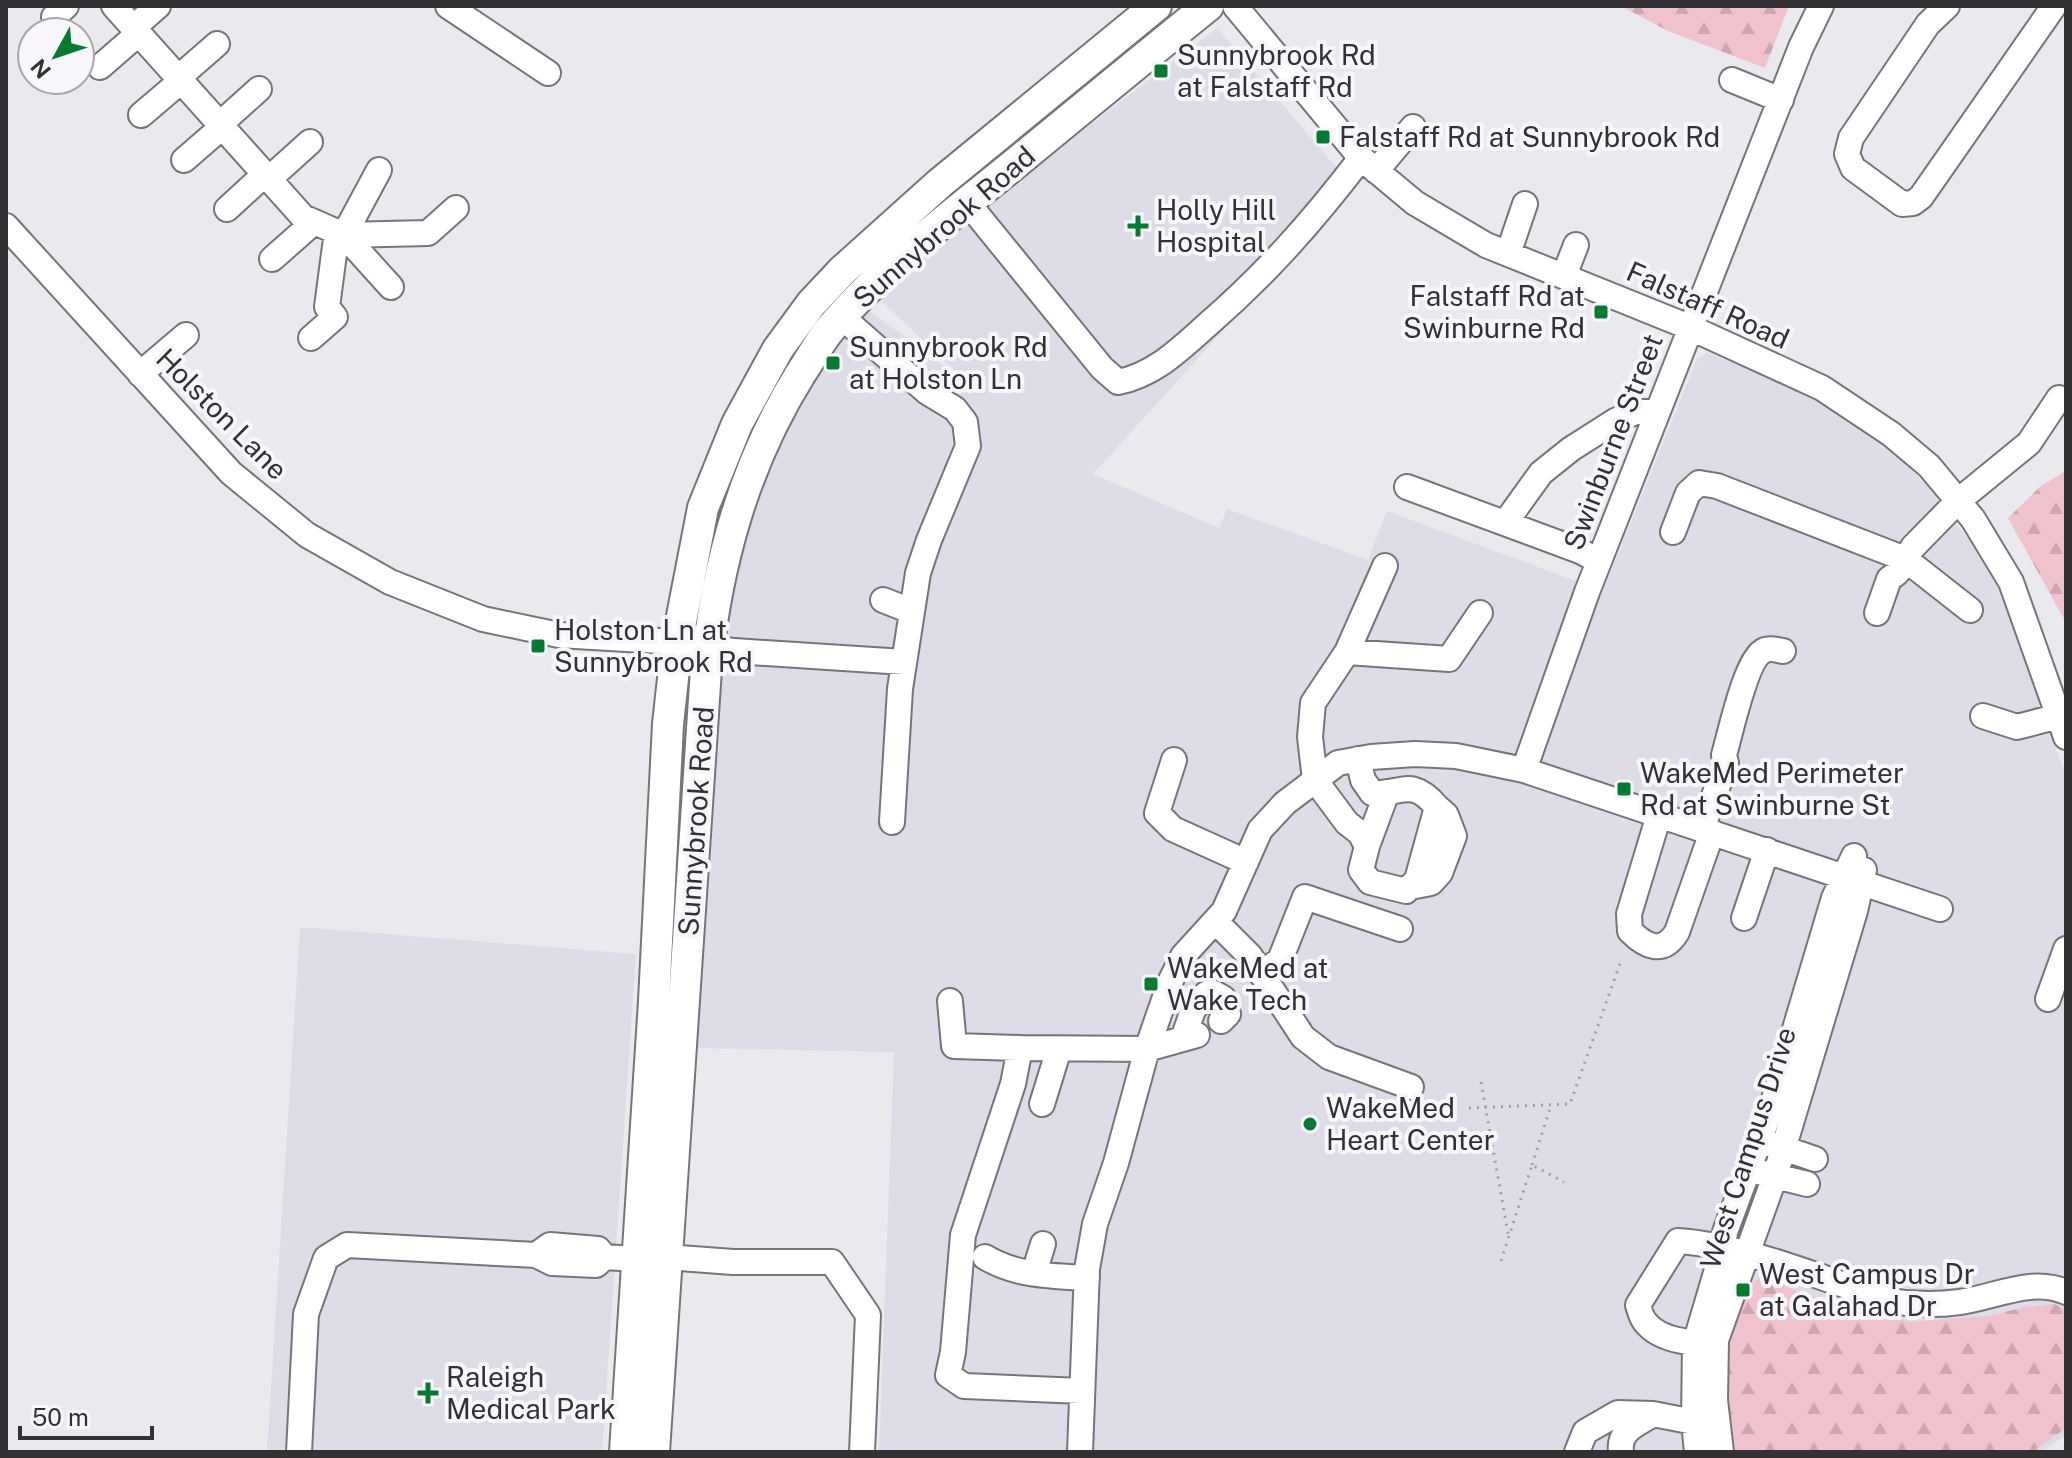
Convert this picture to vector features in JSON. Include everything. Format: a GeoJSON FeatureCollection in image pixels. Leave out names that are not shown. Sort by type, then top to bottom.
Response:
{"type":"FeatureCollection","features":[{"type":"Feature","properties":{"kind":"main road","name":"Sunnybrook Road"},"geometry":{"type":"LineString","coordinates":[[625,1452],[668,724],[677,642],[703,508],[737,424],[778,349],[811,304],[861,253],[951,173],[1156,6]]}},
{"type":"Feature","properties":{"kind":"main road","name":"Sunnybrook Road"},"geometry":{"type":"LineString","coordinates":[[654,1452],[708,645],[722,563],[754,461],[792,388],[829,331],[895,262],[1208,6]]}},
{"type":"Feature","properties":{"kind":"main road"},"geometry":{"type":"LineString","coordinates":[[654,1001],[668,1010],[680,1049]]}},
{"type":"Feature","properties":{"kind":"street"},"geometry":{"type":"LineString","coordinates":[[114,6],[303,217],[332,229],[428,233],[456,208]]}},
{"type":"Feature","properties":{"kind":"street"},"geometry":{"type":"LineString","coordinates":[[100,67],[158,6]]}},
{"type":"Feature","properties":{"kind":"street"},"geometry":{"type":"LineString","coordinates":[[448,6],[548,73]]}},
{"type":"Feature","properties":{"kind":"street","name":"Falstaff Road"},"geometry":{"type":"LineString","coordinates":[[1235,6],[1369,165],[1415,203],[1486,245],[1689,327],[1822,388],[1891,434],[1929,466],[1973,519],[2011,582],[2062,727]]}},
{"type":"Feature","properties":{"kind":"street","name":"Swinburne Street"},"geometry":{"type":"LineString","coordinates":[[1524,770],[1599,561],[1689,327],[1801,47],[1821,6]]}},
{"type":"Feature","properties":{"kind":"street"},"geometry":{"type":"LineString","coordinates":[[1947,6],[1928,24],[1851,138],[1847,154],[1853,168],[1902,204],[1913,203],[1921,197],[2054,6]]}},
{"type":"Feature","properties":{"kind":"street"},"geometry":{"type":"LineString","coordinates":[[141,115],[217,44]]}},
{"type":"Feature","properties":{"kind":"street"},"geometry":{"type":"LineString","coordinates":[[1732,80],[1781,100]]}},
{"type":"Feature","properties":{"kind":"street"},"geometry":{"type":"LineString","coordinates":[[184,160],[259,89]]}},
{"type":"Feature","properties":{"kind":"street"},"geometry":{"type":"LineString","coordinates":[[967,202],[1102,368],[1118,382],[1140,378],[1174,354],[1234,302],[1369,165],[1413,127]]}},
{"type":"Feature","properties":{"kind":"street"},"geometry":{"type":"LineString","coordinates":[[227,209],[310,142]]}},
{"type":"Feature","properties":{"kind":"street"},"geometry":{"type":"LineString","coordinates":[[272,259],[332,229],[379,170]]}},
{"type":"Feature","properties":{"kind":"street"},"geometry":{"type":"LineString","coordinates":[[1508,254],[1525,204]]}},
{"type":"Feature","properties":{"kind":"street","name":"Holston Lane"},"geometry":{"type":"LineString","coordinates":[[6,226],[231,473],[307,535],[390,582],[483,619],[559,635],[904,662]]}},
{"type":"Feature","properties":{"kind":"street"},"geometry":{"type":"LineString","coordinates":[[332,229],[391,287]]}},
{"type":"Feature","properties":{"kind":"street"},"geometry":{"type":"LineString","coordinates":[[311,338],[335,317],[327,307],[332,229]]}},
{"type":"Feature","properties":{"kind":"street"},"geometry":{"type":"LineString","coordinates":[[1564,276],[1576,245]]}},
{"type":"Feature","properties":{"kind":"street"},"geometry":{"type":"LineString","coordinates":[[842,317],[922,401],[955,409],[965,422],[968,446],[929,540],[911,611],[892,822]]}},
{"type":"Feature","properties":{"kind":"street"},"geometry":{"type":"LineString","coordinates":[[140,374],[186,335]]}},
{"type":"Feature","properties":{"kind":"street"},"geometry":{"type":"LineString","coordinates":[[1882,614],[1897,587],[1901,566],[1913,547],[1958,501],[2029,443],[2064,395]]}},
{"type":"Feature","properties":{"kind":"street"},"geometry":{"type":"LineString","coordinates":[[1505,523],[1541,473],[1571,449],[1635,412],[1657,412]]}},
{"type":"Feature","properties":{"kind":"street"},"geometry":{"type":"LineString","coordinates":[[1673,532],[1688,493],[1699,483],[1717,486],[1901,566],[1970,610]]}},
{"type":"Feature","properties":{"kind":"street"},"geometry":{"type":"LineString","coordinates":[[1407,487],[1580,551],[1599,561]]}},
{"type":"Feature","properties":{"kind":"street"},"geometry":{"type":"LineString","coordinates":[[1367,846],[1360,833],[1347,823],[1315,780],[1310,737],[1313,703],[1347,652],[1385,566]]}},
{"type":"Feature","properties":{"kind":"street"},"geometry":{"type":"LineString","coordinates":[[883,600],[911,611]]}},
{"type":"Feature","properties":{"kind":"street"},"geometry":{"type":"LineString","coordinates":[[1347,652],[1449,659],[1480,613]]}},
{"type":"Feature","properties":{"kind":"street"},"geometry":{"type":"LineString","coordinates":[[1655,813],[1629,914],[1630,931],[1649,945],[1661,946],[1670,943],[1677,932],[1702,829],[1726,763],[1724,755],[1749,671],[1757,655],[1767,649],[1783,651]]}},
{"type":"Feature","properties":{"kind":"street"},"geometry":{"type":"LineString","coordinates":[[1983,716],[2017,727],[2062,727]]}},
{"type":"Feature","properties":{"kind":"street"},"geometry":{"type":"LineString","coordinates":[[1080,1452],[1087,1278],[1095,1224],[1116,1163],[1147,1049],[1183,956],[1224,911],[1260,830],[1285,803],[1338,763],[1415,754],[1456,756],[1524,770],[1760,849],[1856,869],[1940,909]]}},
{"type":"Feature","properties":{"kind":"street"},"geometry":{"type":"LineString","coordinates":[[1358,759],[1363,780],[1380,792]]}},
{"type":"Feature","properties":{"kind":"street"},"geometry":{"type":"LineString","coordinates":[[1174,760],[1157,813],[1173,829],[1246,862]]}},
{"type":"Feature","properties":{"kind":"street"},"geometry":{"type":"LineString","coordinates":[[1342,815],[1358,813],[1380,792],[1396,788],[1415,789],[1428,796],[1437,807],[1417,880],[1406,891],[1370,882],[1361,870],[1380,792]]}},
{"type":"Feature","properties":{"kind":"street"},"geometry":{"type":"LineString","coordinates":[[1738,916],[1760,849]]}},
{"type":"Feature","properties":{"kind":"street","name":"West Campus Drive"},"geometry":{"type":"LineString","coordinates":[[1697,1452],[1705,1422],[1706,1342],[1735,1252],[1775,1176],[1772,1145],[1834,898],[1856,869]]}},
{"type":"Feature","properties":{"kind":"street"},"geometry":{"type":"LineString","coordinates":[[1261,974],[1280,960],[1305,897],[1400,929]]}},
{"type":"Feature","properties":{"kind":"street"},"geometry":{"type":"LineString","coordinates":[[1215,921],[1250,956],[1303,1037],[1329,1057],[1411,1087]]}},
{"type":"Feature","properties":{"kind":"street"},"geometry":{"type":"LineString","coordinates":[[2048,999],[2066,949]]}},
{"type":"Feature","properties":{"kind":"street"},"geometry":{"type":"LineString","coordinates":[[950,1001],[954,1046],[1147,1049],[1190,1037],[1193,1010],[1206,994],[1214,993],[1223,998],[1228,1014],[1221,1021]]}},
{"type":"Feature","properties":{"kind":"street"},"geometry":{"type":"LineString","coordinates":[[1020,1048],[1013,1084],[963,1235],[953,1352],[948,1375],[964,1386],[1082,1391]]}},
{"type":"Feature","properties":{"kind":"street"},"geometry":{"type":"LineString","coordinates":[[1042,1104],[1059,1049]]}},
{"type":"Feature","properties":{"kind":"street"},"geometry":{"type":"LineString","coordinates":[[1772,1145],[1815,1159]]}},
{"type":"Feature","properties":{"kind":"street","name":"West Campus Drive"},"geometry":{"type":"LineString","coordinates":[[1735,1252],[1725,1232],[1749,1170],[1772,1145]]}},
{"type":"Feature","properties":{"kind":"street"},"geometry":{"type":"LineString","coordinates":[[1749,1170],[1807,1184]]}},
{"type":"Feature","properties":{"kind":"street"},"geometry":{"type":"LineString","coordinates":[[1706,1342],[1656,1332],[1643,1321],[1638,1305],[1678,1241],[1700,1242],[1908,1304],[1963,1302],[2032,1285],[2066,1292]]}},
{"type":"Feature","properties":{"kind":"street"},"geometry":{"type":"LineString","coordinates":[[299,1452],[306,1314],[326,1258],[347,1245],[536,1255],[550,1245],[598,1249],[605,1257],[636,1259],[666,1257],[733,1262],[832,1262],[868,1315],[862,1452]]}},
{"type":"Feature","properties":{"kind":"street"},"geometry":{"type":"LineString","coordinates":[[1040,1274],[1049,1246]]}},
{"type":"Feature","properties":{"kind":"street"},"geometry":{"type":"LineString","coordinates":[[985,1257],[1000,1266],[1040,1274],[1087,1278]]}},
{"type":"Feature","properties":{"kind":"street"},"geometry":{"type":"LineString","coordinates":[[1577,1452],[1585,1432],[1618,1413],[1653,1414],[1705,1422]]}},
{"type":"Feature","properties":{"kind":"street"},"geometry":{"type":"LineString","coordinates":[[1621,1452],[1620,1441],[1625,1431],[1653,1414]]}},
{"type":"Feature","properties":{"kind":"street","name":"West Campus Drive"},"geometry":{"type":"LineString","coordinates":[[1705,1422],[1721,1452]]}},
{"type":"Feature","properties":{"kind":"path"},"geometry":{"type":"LineString","coordinates":[[1469,1108],[1570,1104],[1622,958]]}},
{"type":"Feature","properties":{"kind":"path"},"geometry":{"type":"LineString","coordinates":[[1481,1082],[1509,1239]]}},
{"type":"Feature","properties":{"kind":"path"},"geometry":{"type":"LineString","coordinates":[[1501,1261],[1551,1105]]}},
{"type":"Feature","properties":{"kind":"path"},"geometry":{"type":"LineString","coordinates":[[1532,1165],[1564,1182]]}},
{"type":"Feature","properties":{"kind":"shaded area"},"geometry":{"type":"Polygon","coordinates":[[[1217,28],[1353,187],[1093,474],[1219,528],[1227,509],[1368,560],[1387,511],[1603,591],[1697,359],[1707,353],[1772,377],[1818,400],[1851,419],[1892,450],[1927,486],[1969,540],[1997,587],[2066,776],[2066,1435],[2042,1452],[879,1452],[894,1052],[695,1048],[729,574],[782,422],[833,348],[867,309],[975,389],[877,297],[907,265],[1217,28]]]}},
{"type":"Feature","properties":{"kind":"shaded area"},"geometry":{"type":"Polygon","coordinates":[[[300,927],[636,954],[602,1452],[267,1452],[300,927]]]}},
{"type":"Feature","properties":{"kind":"green space"},"geometry":{"type":"Polygon","coordinates":[[[1621,6],[1789,6],[1765,68],[1668,31],[1621,6]]]}},
{"type":"Feature","properties":{"kind":"green space"},"geometry":{"type":"Polygon","coordinates":[[[2066,471],[2064,619],[2008,518],[2041,486],[2066,471]]]}},
{"type":"Feature","properties":{"kind":"green space"},"geometry":{"type":"Polygon","coordinates":[[[1763,1275],[1801,1293],[1910,1322],[1989,1316],[2054,1304],[2066,1309],[2066,1428],[2033,1452],[1733,1452],[1722,1409],[1725,1360],[1747,1288],[1763,1275]]]}},
{"type":"Feature","properties":{"kind":"place","name":"Sunnybrook Rd at Falstaff Rd"},"geometry":{"type":"Point","coordinates":[1161,71]}},
{"type":"Feature","properties":{"kind":"place","name":"Falstaff Rd at Sunnybrook Rd"},"geometry":{"type":"Point","coordinates":[1323,137]}},
{"type":"Feature","properties":{"kind":"place","name":"Holly Hill Hospital"},"geometry":{"type":"Point","coordinates":[1138,226]}},
{"type":"Feature","properties":{"kind":"place","name":"Falstaff Rd at Swinburne Rd"},"geometry":{"type":"Point","coordinates":[1601,312]}},
{"type":"Feature","properties":{"kind":"place","name":"Sunnybrook Rd at Holston Ln"},"geometry":{"type":"Point","coordinates":[833,363]}},
{"type":"Feature","properties":{"kind":"place","name":"Holston Ln at Sunnybrook Rd"},"geometry":{"type":"Point","coordinates":[538,646]}},
{"type":"Feature","properties":{"kind":"place","name":"WakeMed Perimeter Rd at Swinburne St"},"geometry":{"type":"Point","coordinates":[1624,789]}},
{"type":"Feature","properties":{"kind":"place","name":"WakeMed at Wake Tech"},"geometry":{"type":"Point","coordinates":[1151,984]}},
{"type":"Feature","properties":{"kind":"place","name":"WakeMed Heart Center"},"geometry":{"type":"Point","coordinates":[1310,1124]}},
{"type":"Feature","properties":{"kind":"place","name":"West Campus Dr at Galahad Dr"},"geometry":{"type":"Point","coordinates":[1743,1290]}},
{"type":"Feature","properties":{"kind":"place","name":"Raleigh Medical Park"},"geometry":{"type":"Point","coordinates":[428,1393]}}]}
